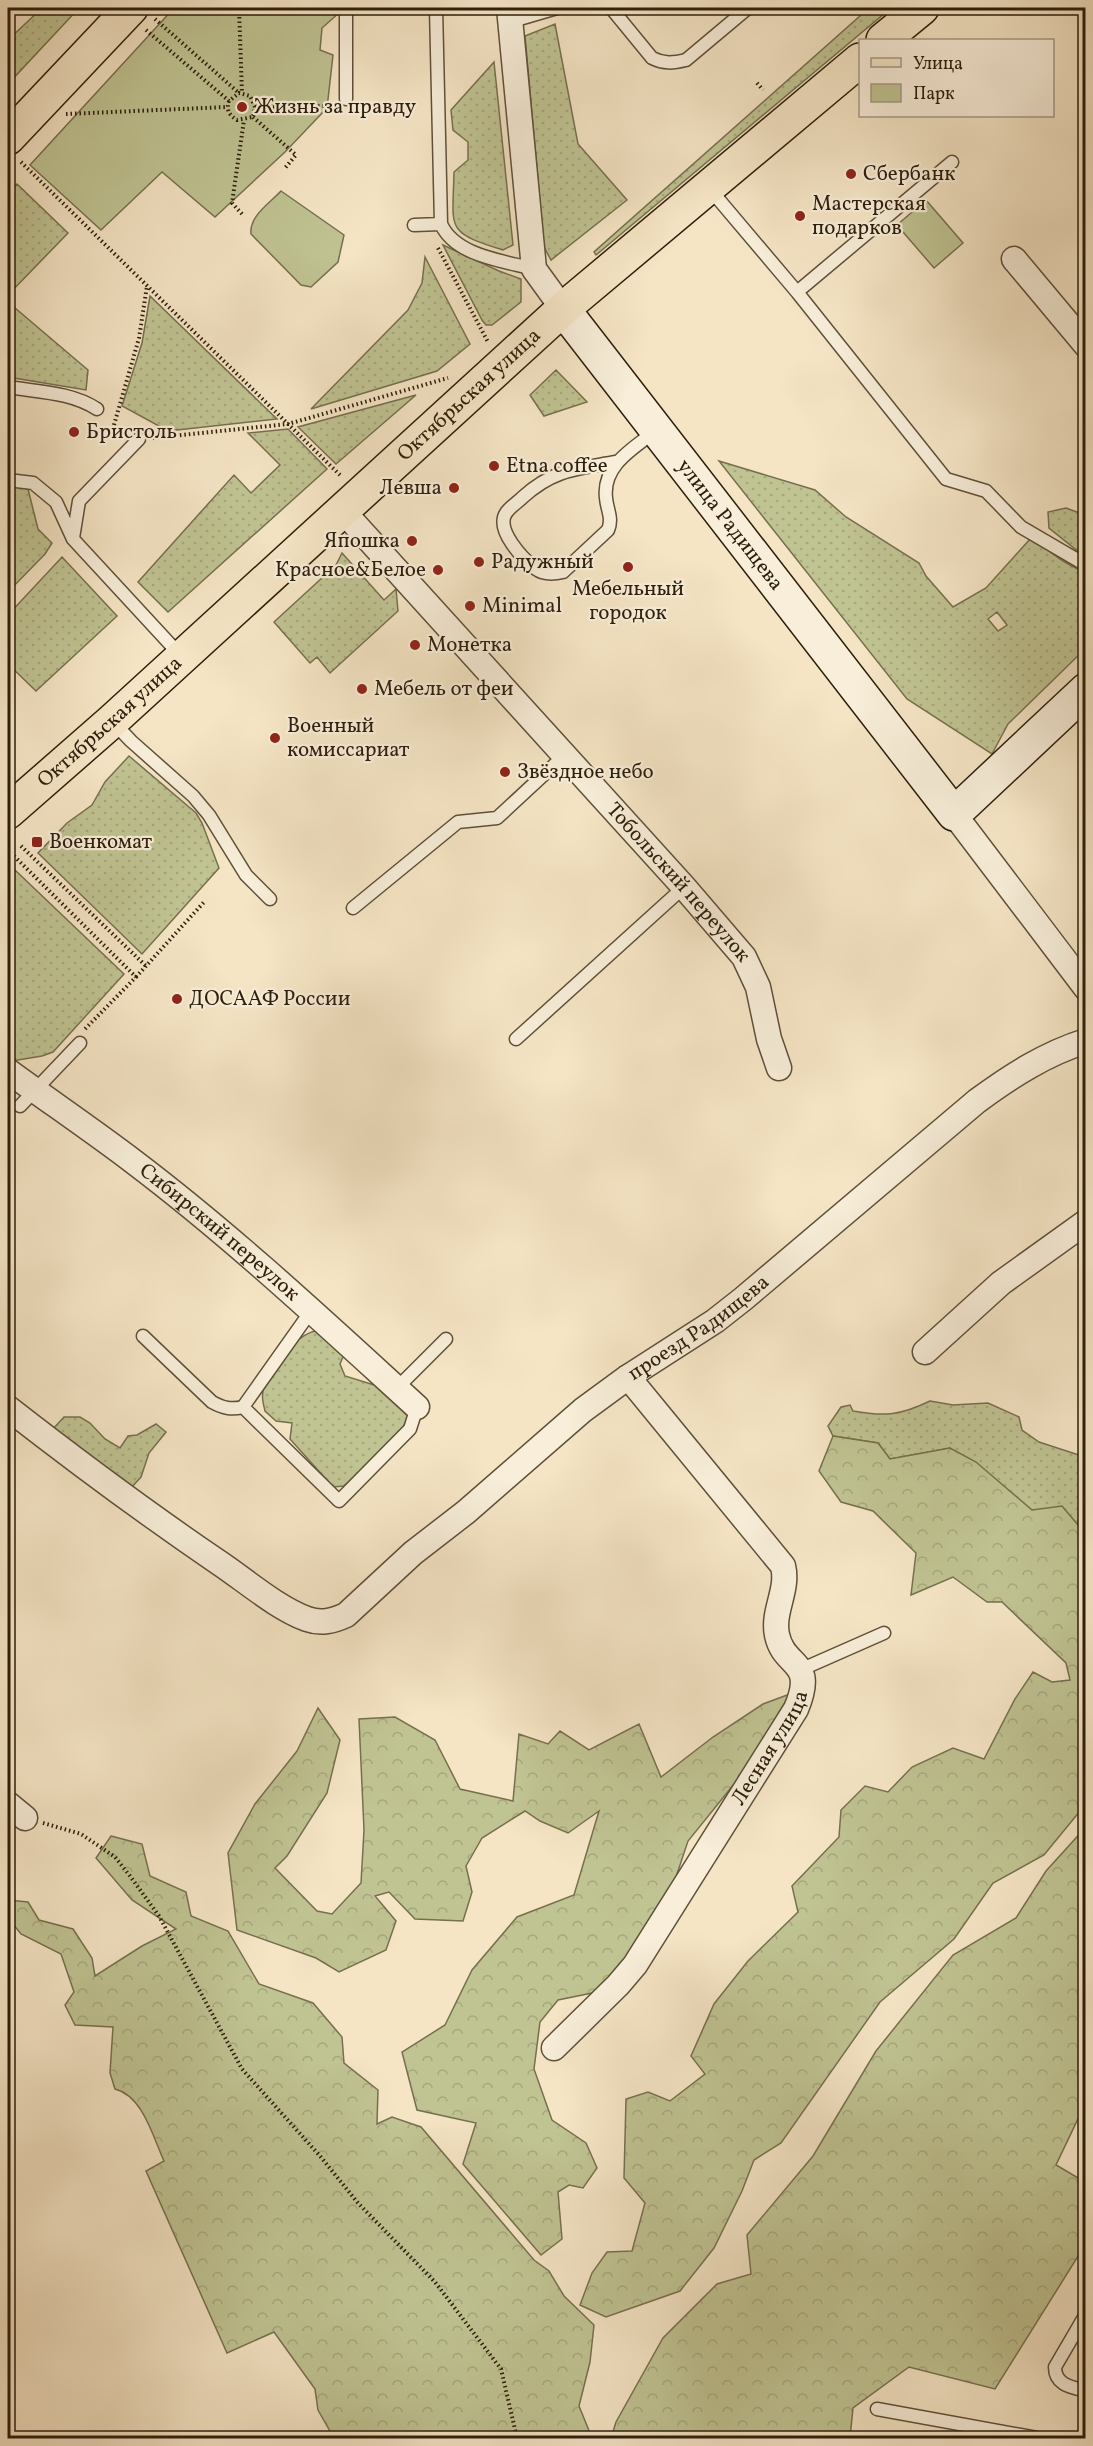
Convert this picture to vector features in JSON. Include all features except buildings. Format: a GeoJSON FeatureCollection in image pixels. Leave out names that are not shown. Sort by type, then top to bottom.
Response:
{"type":"FeatureCollection","features":[{"type":"Feature","properties":{"kind":"main road"},"geometry":{"type":"LineString","coordinates":[[884,39],[922,8]]}},
{"type":"Feature","properties":{"kind":"main road"},"geometry":{"type":"LineString","coordinates":[[14,150],[138,15]]}},
{"type":"Feature","properties":{"kind":"main road","name":"Октябрьская улица"},"geometry":{"type":"LineString","coordinates":[[8,812],[112,721],[563,309],[859,62]]}},
{"type":"Feature","properties":{"kind":"main road","name":"улица Радищева"},"geometry":{"type":"LineString","coordinates":[[563,309],[954,814]]}},
{"type":"Feature","properties":{"kind":"main road"},"geometry":{"type":"LineString","coordinates":[[954,814],[1086,690]]}},
{"type":"Feature","properties":{"kind":"street","name":"улица Радищева"},"geometry":{"type":"LineString","coordinates":[[508,11],[534,268],[563,309]]}},
{"type":"Feature","properties":{"kind":"street"},"geometry":{"type":"LineString","coordinates":[[1014,259],[1086,345]]}},
{"type":"Feature","properties":{"kind":"street","name":"Тобольский переулок"},"geometry":{"type":"LineString","coordinates":[[342,510],[684,887],[744,957],[752,970],[779,1068]]}},
{"type":"Feature","properties":{"kind":"street","name":"улица Радищева"},"geometry":{"type":"LineString","coordinates":[[954,814],[1086,988]]}},
{"type":"Feature","properties":{"kind":"street","name":"проезд Радищева"},"geometry":{"type":"LineString","coordinates":[[8,1408],[190,1543],[294,1613],[318,1622],[333,1621],[346,1615],[412,1553],[465,1512],[584,1410],[628,1377],[715,1321],[743,1299],[977,1101],[1040,1059],[1086,1041]]}},
{"type":"Feature","properties":{"kind":"street","name":"Сибирский переулок"},"geometry":{"type":"LineString","coordinates":[[8,1071],[27,1098],[134,1162],[264,1269],[417,1407]]}},
{"type":"Feature","properties":{"kind":"street"},"geometry":{"type":"LineString","coordinates":[[925,1352],[1001,1283],[1086,1222]]}},
{"type":"Feature","properties":{"kind":"street","name":"Лесная улица"},"geometry":{"type":"LineString","coordinates":[[554,2048],[618,1985],[634,1965],[796,1709],[803,1690],[800,1670],[777,1637],[777,1617],[785,1586],[783,1566],[628,1377]]}},
{"type":"Feature","properties":{"kind":"lane"},"geometry":{"type":"LineString","coordinates":[[343,103],[346,8]]}},
{"type":"Feature","properties":{"kind":"lane"},"geometry":{"type":"LineString","coordinates":[[436,8],[443,229]]}},
{"type":"Feature","properties":{"kind":"lane"},"geometry":{"type":"LineString","coordinates":[[508,11],[557,8]]}},
{"type":"Feature","properties":{"kind":"lane"},"geometry":{"type":"LineString","coordinates":[[610,8],[652,58],[661,62],[674,63],[686,60],[748,8]]}},
{"type":"Feature","properties":{"kind":"lane"},"geometry":{"type":"LineString","coordinates":[[797,292],[952,162]]}},
{"type":"Feature","properties":{"kind":"lane"},"geometry":{"type":"LineString","coordinates":[[708,188],[797,292],[946,478],[986,491],[1021,527],[1086,565]]}},
{"type":"Feature","properties":{"kind":"lane"},"geometry":{"type":"LineString","coordinates":[[414,225],[443,229],[473,252],[534,268]]}},
{"type":"Feature","properties":{"kind":"lane"},"geometry":{"type":"LineString","coordinates":[[8,387],[68,396],[84,401],[97,409]]}},
{"type":"Feature","properties":{"kind":"lane"},"geometry":{"type":"LineString","coordinates":[[616,462],[562,472],[548,477],[537,484],[507,512],[503,521],[503,529],[507,537],[536,569],[554,574],[563,572],[608,530],[611,523],[605,488],[607,478],[616,462],[657,430]]}},
{"type":"Feature","properties":{"kind":"lane"},"geometry":{"type":"LineString","coordinates":[[73,539],[79,501],[139,439]]}},
{"type":"Feature","properties":{"kind":"lane"},"geometry":{"type":"LineString","coordinates":[[8,480],[33,483],[56,502],[73,539],[181,656]]}},
{"type":"Feature","properties":{"kind":"lane"},"geometry":{"type":"LineString","coordinates":[[56,502],[79,501]]}},
{"type":"Feature","properties":{"kind":"lane"},"geometry":{"type":"LineString","coordinates":[[112,721],[193,796],[209,815],[246,876],[270,899]]}},
{"type":"Feature","properties":{"kind":"lane"},"geometry":{"type":"LineString","coordinates":[[352,908],[458,822],[497,818],[565,755]]}},
{"type":"Feature","properties":{"kind":"lane"},"geometry":{"type":"LineString","coordinates":[[516,1040],[684,887]]}},
{"type":"Feature","properties":{"kind":"lane"},"geometry":{"type":"LineString","coordinates":[[27,1098],[79,1040]]}},
{"type":"Feature","properties":{"kind":"lane"},"geometry":{"type":"LineString","coordinates":[[243,1407],[311,1311]]}},
{"type":"Feature","properties":{"kind":"lane"},"geometry":{"type":"LineString","coordinates":[[143,1335],[212,1402],[223,1408],[243,1407],[339,1501],[410,1429],[417,1407]]}},
{"type":"Feature","properties":{"kind":"lane"},"geometry":{"type":"LineString","coordinates":[[397,1388],[446,1339]]}},
{"type":"Feature","properties":{"kind":"lane"},"geometry":{"type":"LineString","coordinates":[[800,1670],[884,1633]]}},
{"type":"Feature","properties":{"kind":"lane"},"geometry":{"type":"LineString","coordinates":[[1086,2314],[1055,2367],[1055,2374],[1059,2381],[1066,2386],[1086,2391]]}},
{"type":"Feature","properties":{"kind":"lane"},"geometry":{"type":"LineString","coordinates":[[877,2409],[1037,2439]]}},
{"type":"Feature","properties":{"kind":"path"},"geometry":{"type":"LineString","coordinates":[[239,8],[240,93]]}},
{"type":"Feature","properties":{"kind":"path"},"geometry":{"type":"LineString","coordinates":[[138,15],[240,93],[250,96],[255,107],[253,117]]}},
{"type":"Feature","properties":{"kind":"path"},"geometry":{"type":"LineString","coordinates":[[138,15],[229,101]]}},
{"type":"Feature","properties":{"kind":"path"},"geometry":{"type":"LineString","coordinates":[[757,84],[763,90]]}},
{"type":"Feature","properties":{"kind":"path"},"geometry":{"type":"LineString","coordinates":[[240,93],[229,101],[227,107],[230,115],[237,120],[253,117]]}},
{"type":"Feature","properties":{"kind":"path"},"geometry":{"type":"LineString","coordinates":[[255,107],[343,103]]}},
{"type":"Feature","properties":{"kind":"path"},"geometry":{"type":"LineString","coordinates":[[66,114],[227,107]]}},
{"type":"Feature","properties":{"kind":"path"},"geometry":{"type":"LineString","coordinates":[[253,117],[296,155],[285,168]]}},
{"type":"Feature","properties":{"kind":"path"},"geometry":{"type":"LineString","coordinates":[[242,214],[232,203],[244,120]]}},
{"type":"Feature","properties":{"kind":"path"},"geometry":{"type":"LineString","coordinates":[[14,150],[147,286],[340,475]]}},
{"type":"Feature","properties":{"kind":"path"},"geometry":{"type":"LineString","coordinates":[[443,229],[435,243],[489,342]]}},
{"type":"Feature","properties":{"kind":"path"},"geometry":{"type":"LineString","coordinates":[[114,425],[139,338],[147,286]]}},
{"type":"Feature","properties":{"kind":"path"},"geometry":{"type":"LineString","coordinates":[[139,439],[288,424],[448,378]]}},
{"type":"Feature","properties":{"kind":"path"},"geometry":{"type":"LineString","coordinates":[[21,846],[146,966]]}},
{"type":"Feature","properties":{"kind":"path"},"geometry":{"type":"LineString","coordinates":[[14,856],[136,977]]}},
{"type":"Feature","properties":{"kind":"path"},"geometry":{"type":"LineString","coordinates":[[79,1040],[205,901]]}},
{"type":"Feature","properties":{"kind":"path"},"geometry":{"type":"LineString","coordinates":[[16,1811],[81,1834],[115,1857],[159,1916],[242,2069],[320,2156],[358,2203],[435,2282],[501,2369],[517,2439]]}},
{"type":"Feature","properties":{"kind":"green space"},"geometry":{"type":"Polygon","coordinates":[[[42,8],[79,8],[8,84],[8,40],[42,8]]]}},
{"type":"Feature","properties":{"kind":"green space"},"geometry":{"type":"Polygon","coordinates":[[[174,8],[340,8],[340,12],[322,28],[320,50],[333,55],[327,108],[285,152],[215,217],[162,172],[101,230],[30,165],[174,8]]]}},
{"type":"Feature","properties":{"kind":"green space"},"geometry":{"type":"Polygon","coordinates":[[[869,8],[891,8],[596,255],[594,252],[869,8]]]}},
{"type":"Feature","properties":{"kind":"green space"},"geometry":{"type":"Polygon","coordinates":[[[555,24],[578,144],[627,200],[551,260],[544,247],[525,36],[555,24]]]}},
{"type":"Feature","properties":{"kind":"green space"},"geometry":{"type":"Polygon","coordinates":[[[494,62],[513,245],[503,250],[470,238],[461,232],[456,226],[453,206],[454,172],[468,160],[468,142],[453,130],[451,110],[494,62]]]}},
{"type":"Feature","properties":{"kind":"green space"},"geometry":{"type":"Polygon","coordinates":[[[17,184],[68,233],[8,295],[8,194],[17,184]]]}},
{"type":"Feature","properties":{"kind":"green space"},"geometry":{"type":"Polygon","coordinates":[[[281,191],[344,235],[338,262],[311,287],[301,285],[251,234],[253,221],[281,191]]]}},
{"type":"Feature","properties":{"kind":"green space"},"geometry":{"type":"Polygon","coordinates":[[[926,200],[963,243],[934,268],[897,225],[926,200]]]}},
{"type":"Feature","properties":{"kind":"green space"},"geometry":{"type":"Polygon","coordinates":[[[443,245],[521,279],[521,302],[492,325],[486,325],[443,245]]]}},
{"type":"Feature","properties":{"kind":"green space"},"geometry":{"type":"Polygon","coordinates":[[[425,257],[470,344],[437,371],[311,409],[408,310],[422,283],[425,257]]]}},
{"type":"Feature","properties":{"kind":"green space"},"geometry":{"type":"Polygon","coordinates":[[[150,296],[277,419],[168,431],[122,406],[142,343],[150,296]]]}},
{"type":"Feature","properties":{"kind":"green space"},"geometry":{"type":"Polygon","coordinates":[[[8,302],[88,370],[86,390],[8,377],[8,302]]]}},
{"type":"Feature","properties":{"kind":"green space"},"geometry":{"type":"Polygon","coordinates":[[[556,370],[587,402],[544,416],[530,395],[556,370]]]}},
{"type":"Feature","properties":{"kind":"green space"},"geometry":{"type":"Polygon","coordinates":[[[416,395],[336,464],[298,427],[416,395]]]}},
{"type":"Feature","properties":{"kind":"green space"},"geometry":{"type":"Polygon","coordinates":[[[288,429],[327,469],[168,612],[138,582],[234,475],[251,493],[280,465],[248,433],[288,429]]]}},
{"type":"Feature","properties":{"kind":"green space"},"geometry":{"type":"Polygon","coordinates":[[[719,461],[815,490],[846,517],[919,563],[926,576],[953,607],[986,588],[1031,538],[1063,561],[1085,573],[1085,649],[1008,724],[992,754],[907,699],[719,461]],[[997,612],[988,619],[998,631],[1007,625],[997,612]]]}},
{"type":"Feature","properties":{"kind":"green space"},"geometry":{"type":"Polygon","coordinates":[[[8,483],[21,484],[28,489],[38,529],[52,543],[45,554],[8,592],[8,483]]]}},
{"type":"Feature","properties":{"kind":"green space"},"geometry":{"type":"Polygon","coordinates":[[[1066,508],[1085,515],[1085,557],[1049,528],[1048,512],[1066,508]]]}},
{"type":"Feature","properties":{"kind":"green space"},"geometry":{"type":"Polygon","coordinates":[[[342,553],[384,600],[396,589],[398,611],[330,673],[317,657],[310,663],[274,622],[336,565],[342,553]]]}},
{"type":"Feature","properties":{"kind":"green space"},"geometry":{"type":"Polygon","coordinates":[[[62,557],[117,616],[36,691],[8,664],[8,615],[62,557]]]}},
{"type":"Feature","properties":{"kind":"green space"},"geometry":{"type":"Polygon","coordinates":[[[129,756],[196,813],[219,868],[142,954],[38,853],[67,823],[92,805],[105,782],[129,756]]]}},
{"type":"Feature","properties":{"kind":"green space"},"geometry":{"type":"Polygon","coordinates":[[[15,870],[124,974],[53,1052],[12,1061],[8,1057],[8,877],[15,870]]]}},
{"type":"Feature","properties":{"kind":"green space"},"geometry":{"type":"Polygon","coordinates":[[[319,1330],[345,1352],[340,1364],[345,1376],[387,1389],[410,1408],[407,1420],[393,1442],[344,1486],[333,1487],[290,1439],[292,1423],[276,1421],[265,1411],[263,1402],[264,1387],[279,1360],[301,1338],[319,1330]]]}},
{"type":"Feature","properties":{"kind":"green space"},"geometry":{"type":"Polygon","coordinates":[[[930,1401],[953,1405],[988,1403],[1019,1417],[1022,1430],[1039,1442],[1085,1457],[1085,1543],[1078,1525],[1032,1510],[950,1448],[890,1459],[878,1443],[833,1436],[828,1426],[841,1407],[850,1405],[853,1411],[893,1414],[930,1401]]]}},
{"type":"Feature","properties":{"kind":"green space"},"geometry":{"type":"Polygon","coordinates":[[[64,1417],[80,1417],[90,1423],[105,1439],[120,1448],[128,1436],[137,1435],[156,1424],[166,1432],[149,1453],[141,1477],[130,1489],[93,1457],[51,1431],[64,1417]]]}},
{"type":"Feature","properties":{"kind":"green space"},"geometry":{"type":"Polygon","coordinates":[[[833,1436],[878,1443],[890,1459],[950,1448],[976,1462],[1032,1510],[1062,1506],[1078,1525],[1086,1543],[1085,1805],[1044,1855],[993,1883],[954,1939],[880,2002],[781,2143],[754,2160],[742,2191],[714,2248],[680,2291],[606,2317],[580,2305],[592,2273],[607,2252],[632,2251],[645,2203],[624,2178],[626,2099],[648,2092],[670,2101],[705,2074],[691,2056],[714,2004],[748,1961],[798,1912],[792,1886],[839,1837],[841,1810],[865,1786],[888,1792],[912,1767],[953,1748],[984,1759],[1015,1699],[1033,1672],[1052,1682],[1070,1680],[1066,1663],[1002,1602],[987,1602],[953,1577],[911,1595],[916,1553],[873,1511],[841,1502],[819,1471],[833,1436]]]}},
{"type":"Feature","properties":{"kind":"green space"},"geometry":{"type":"Polygon","coordinates":[[[790,1694],[747,1768],[688,1841],[672,1889],[621,1968],[597,1992],[558,2000],[540,2022],[534,2069],[552,2120],[586,2143],[597,2168],[583,2188],[569,2185],[558,2192],[562,2239],[541,2255],[463,2164],[476,2123],[417,2110],[402,2052],[445,2025],[472,1970],[517,1917],[574,1895],[599,1811],[568,1833],[540,1821],[525,1811],[482,1838],[466,1866],[472,1892],[463,1921],[415,1919],[389,1892],[375,1896],[396,1921],[386,1950],[339,1972],[316,1958],[237,1930],[228,1853],[255,1804],[297,1751],[318,1708],[340,1740],[327,1793],[287,1856],[275,1868],[317,1911],[332,1914],[361,1883],[364,1830],[359,1719],[395,1717],[435,1740],[460,1789],[513,1801],[519,1734],[548,1744],[560,1731],[589,1750],[639,1724],[661,1777],[713,1737],[763,1704],[790,1694]]]}},
{"type":"Feature","properties":{"kind":"green space"},"geometry":{"type":"Polygon","coordinates":[[[1085,1828],[1085,2104],[1056,2165],[1085,2182],[1085,2245],[995,2389],[909,2367],[853,2408],[850,2438],[611,2438],[616,2422],[663,2338],[717,2284],[751,2274],[747,2235],[813,2156],[876,2051],[953,1955],[1016,1918],[1046,1871],[1085,1828]]]}},
{"type":"Feature","properties":{"kind":"green space"},"geometry":{"type":"Polygon","coordinates":[[[111,1836],[142,1844],[150,1876],[186,1892],[191,1916],[228,1931],[259,1984],[313,2003],[342,2037],[344,2063],[378,2090],[377,2124],[392,2117],[421,2127],[534,2260],[549,2271],[564,2296],[594,2325],[590,2362],[579,2406],[592,2438],[334,2438],[318,2410],[315,2389],[274,2332],[227,2353],[146,2171],[164,2161],[151,2130],[133,2100],[125,2093],[115,2089],[110,2073],[113,2027],[75,2025],[65,2005],[74,1992],[61,1954],[21,1934],[8,1918],[8,1900],[28,1902],[39,1920],[73,1929],[92,1958],[95,1976],[142,1946],[176,1929],[132,1900],[96,1858],[111,1836]]]}},
{"type":"Feature","properties":{"kind":"place","name":"Жизнь за правду"},"geometry":{"type":"Point","coordinates":[242,107]}},
{"type":"Feature","properties":{"kind":"place","name":"Сбербанк"},"geometry":{"type":"Point","coordinates":[851,174]}},
{"type":"Feature","properties":{"kind":"place","name":"Мастерская подарков"},"geometry":{"type":"Point","coordinates":[800,216]}},
{"type":"Feature","properties":{"kind":"place","name":"Бристоль"},"geometry":{"type":"Point","coordinates":[74,432]}},
{"type":"Feature","properties":{"kind":"place","name":"Etna coffee"},"geometry":{"type":"Point","coordinates":[494,466]}},
{"type":"Feature","properties":{"kind":"place","name":"Левша"},"geometry":{"type":"Point","coordinates":[454,488]}},
{"type":"Feature","properties":{"kind":"place","name":"Япошка"},"geometry":{"type":"Point","coordinates":[412,541]}},
{"type":"Feature","properties":{"kind":"place","name":"Радужный"},"geometry":{"type":"Point","coordinates":[479,562]}},
{"type":"Feature","properties":{"kind":"place","name":"Мебельный городок"},"geometry":{"type":"Point","coordinates":[628,567]}},
{"type":"Feature","properties":{"kind":"place","name":"Красное&Белое"},"geometry":{"type":"Point","coordinates":[438,570]}},
{"type":"Feature","properties":{"kind":"place","name":"Minimal"},"geometry":{"type":"Point","coordinates":[470,606]}},
{"type":"Feature","properties":{"kind":"place","name":"Монетка"},"geometry":{"type":"Point","coordinates":[415,645]}},
{"type":"Feature","properties":{"kind":"place","name":"Мебель от феи"},"geometry":{"type":"Point","coordinates":[362,689]}},
{"type":"Feature","properties":{"kind":"place","name":"Военный комиссариат"},"geometry":{"type":"Point","coordinates":[275,738]}},
{"type":"Feature","properties":{"kind":"place","name":"Звёздное небо"},"geometry":{"type":"Point","coordinates":[505,772]}},
{"type":"Feature","properties":{"kind":"place","name":"Военкомат"},"geometry":{"type":"Point","coordinates":[37,842]}},
{"type":"Feature","properties":{"kind":"place","name":"ДОСААФ России"},"geometry":{"type":"Point","coordinates":[177,999]}}]}
